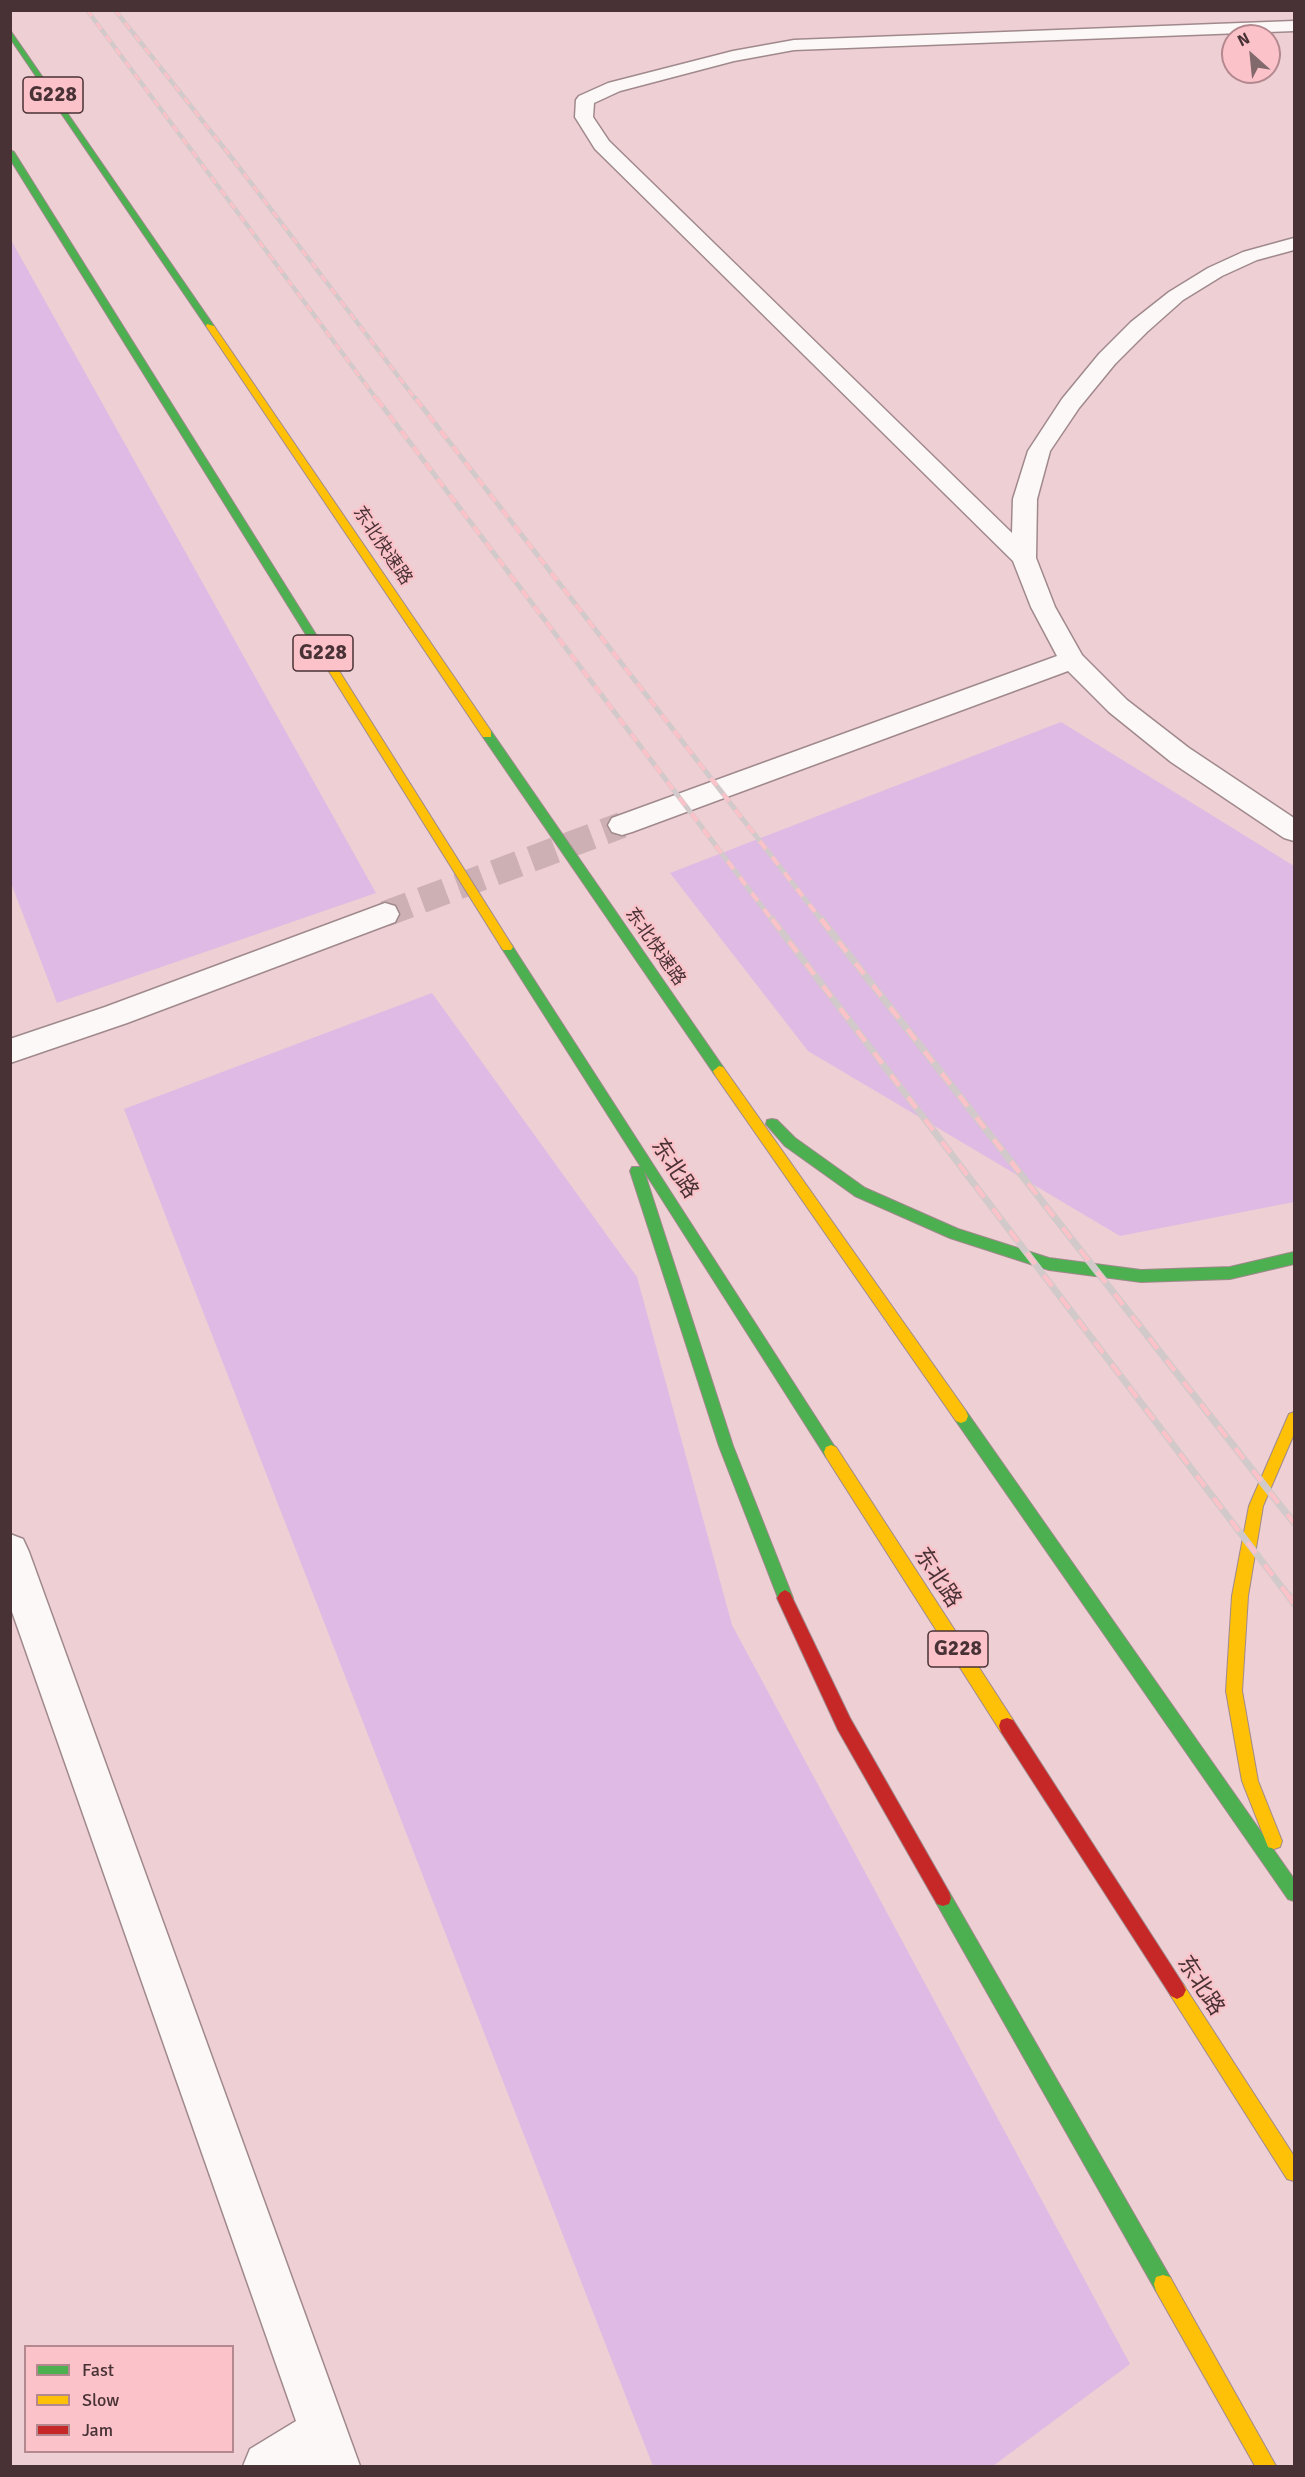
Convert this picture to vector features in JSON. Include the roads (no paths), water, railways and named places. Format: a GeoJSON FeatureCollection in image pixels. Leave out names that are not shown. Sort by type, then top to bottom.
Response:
{"type":"FeatureCollection","features":[{"type":"Feature","properties":{"kind":"highway","name":"东北快速路"},"geometry":{"type":"LineString","coordinates":[[10,32],[596,894],[725,1078]]}},
{"type":"Feature","properties":{"kind":"highway","name":"G228"},"geometry":{"type":"LineString","coordinates":[[10,152],[498,933],[622,1127]]}},
{"type":"Feature","properties":{"kind":"highway","name":"G228"},"geometry":{"type":"LineString","coordinates":[[725,1078],[1294,1891]]}},
{"type":"Feature","properties":{"kind":"highway"},"geometry":{"type":"LineString","coordinates":[[725,1078],[790,1142],[860,1192],[955,1234],[1038,1261],[1141,1276],[1230,1273],[1294,1258]]}},
{"type":"Feature","properties":{"kind":"highway"},"geometry":{"type":"LineString","coordinates":[[622,1127],[726,1446],[777,1581],[844,1725],[1266,2466]]}},
{"type":"Feature","properties":{"kind":"highway","name":"东北路"},"geometry":{"type":"LineString","coordinates":[[622,1127],[1294,2172]]}},
{"type":"Feature","properties":{"kind":"highway"},"geometry":{"type":"LineString","coordinates":[[1294,1419],[1256,1506],[1240,1596],[1234,1691],[1250,1780],[1294,1891]]}},
{"type":"Feature","properties":{"kind":"street"},"geometry":{"type":"LineString","coordinates":[[1024,558],[602,145],[584,117],[585,100],[614,87],[733,56],[794,45],[1294,26]]}},
{"type":"Feature","properties":{"kind":"street"},"geometry":{"type":"LineString","coordinates":[[1294,243],[1250,256],[1215,272],[1176,296],[1139,327],[1107,359],[1070,404],[1039,451],[1025,499],[1024,558],[1043,608],[1072,660],[1118,706],[1180,755],[1294,831]]}},
{"type":"Feature","properties":{"kind":"street"},"geometry":{"type":"LineString","coordinates":[[622,825],[1072,660]]}},
{"type":"Feature","properties":{"kind":"street"},"geometry":{"type":"LineString","coordinates":[[10,1051],[116,1015],[385,914]]}},
{"type":"Feature","properties":{"kind":"street"},"geometry":{"type":"LineString","coordinates":[[10,1552],[330,2449],[267,2466]]}},
{"type":"Feature","properties":{"kind":"tunnel"},"geometry":{"type":"LineString","coordinates":[[385,914],[622,825]]}},
{"type":"Feature","properties":{"kind":"railway"},"geometry":{"type":"LineString","coordinates":[[87,10],[378,401]]}},
{"type":"Feature","properties":{"kind":"railway"},"geometry":{"type":"LineString","coordinates":[[115,10],[235,162],[417,401]]}},
{"type":"Feature","properties":{"kind":"railway"},"geometry":{"type":"LineString","coordinates":[[377,399],[773,921]]}},
{"type":"Feature","properties":{"kind":"railway"},"geometry":{"type":"LineString","coordinates":[[416,399],[822,921]]}},
{"type":"Feature","properties":{"kind":"railway"},"geometry":{"type":"LineString","coordinates":[[772,919],[1290,1598]]}},
{"type":"Feature","properties":{"kind":"railway"},"geometry":{"type":"LineString","coordinates":[[821,919],[1294,1523]]}},
{"type":"Feature","properties":{"kind":"railway"},"geometry":{"type":"LineString","coordinates":[[1289,1596],[1294,1603]]}}]}
